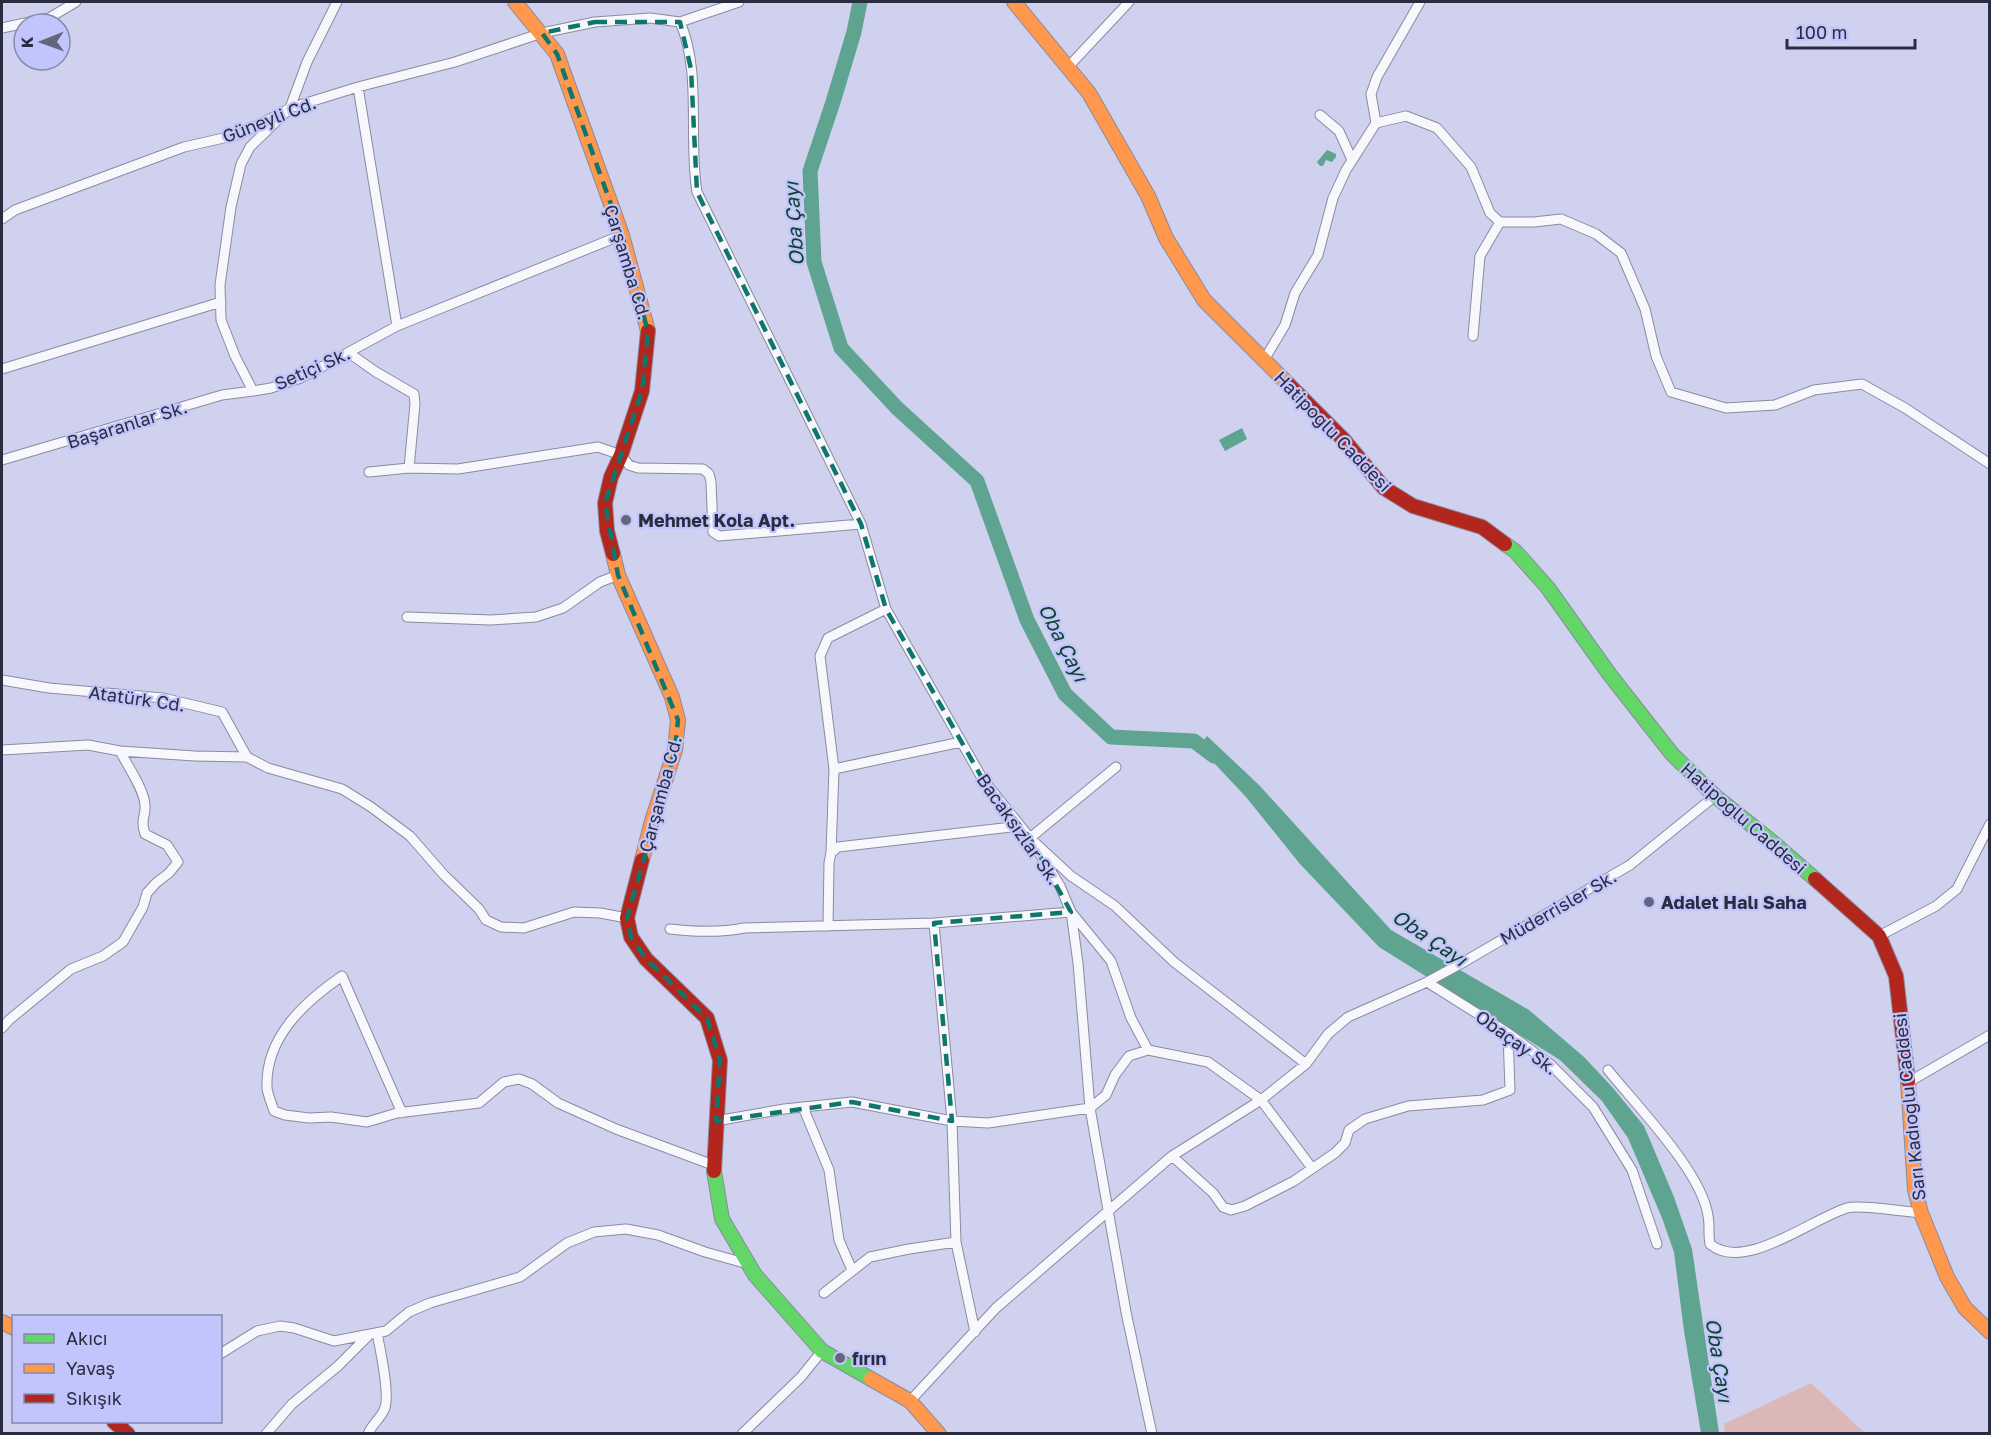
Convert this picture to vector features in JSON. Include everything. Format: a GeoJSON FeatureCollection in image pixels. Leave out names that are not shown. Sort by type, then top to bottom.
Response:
{"type":"FeatureCollection","features":[{"type":"Feature","properties":{"kind":"street"},"geometry":{"type":"LineString","coordinates":[[2,28],[49,18],[76,2]]}},
{"type":"Feature","properties":{"kind":"street"},"geometry":{"type":"LineString","coordinates":[[290,108],[307,62],[337,2]]}},
{"type":"Feature","properties":{"kind":"street","name":"Çarşamba Cd."},"geometry":{"type":"LineString","coordinates":[[515,2],[557,54],[622,235],[648,332],[642,391],[604,503],[618,574],[672,697],[678,720],[675,750],[652,820],[627,918]]}},
{"type":"Feature","properties":{"kind":"street"},"geometry":{"type":"LineString","coordinates":[[680,22],[739,2]]}},
{"type":"Feature","properties":{"kind":"street","name":"Hatipoğlu Caddesi"},"geometry":{"type":"LineString","coordinates":[[1014,2],[1089,93],[1117,138],[1148,196],[1166,238],[1204,300],[1343,439],[1384,488],[1413,506],[1482,527],[1515,551],[1548,588],[1610,675],[1672,754],[1715,796],[1770,840],[1879,936]]}},
{"type":"Feature","properties":{"kind":"street"},"geometry":{"type":"LineString","coordinates":[[1069,66],[1129,2]]}},
{"type":"Feature","properties":{"kind":"street"},"geometry":{"type":"LineString","coordinates":[[1264,360],[1285,325],[1295,293],[1318,255],[1333,198],[1352,160],[1376,123],[1371,94],[1377,77],[1420,2]]}},
{"type":"Feature","properties":{"kind":"street","name":"Güneyli Cd."},"geometry":{"type":"LineString","coordinates":[[2,219],[15,210],[184,147],[241,134],[290,108],[358,87],[455,62],[542,33],[595,22],[650,18],[680,22]]}},
{"type":"Feature","properties":{"kind":"street","name":"Bacaksızlar Sk."},"geometry":{"type":"LineString","coordinates":[[680,22],[687,37],[691,69],[693,168],[697,192],[861,524],[886,609],[982,778],[1029,838],[1060,886],[1071,912],[1111,961],[1131,1018],[1148,1050]]}},
{"type":"Feature","properties":{"kind":"street"},"geometry":{"type":"LineString","coordinates":[[358,87],[397,326]]}},
{"type":"Feature","properties":{"kind":"street","name":"Setiçi Sk."},"geometry":{"type":"LineString","coordinates":[[290,108],[250,147],[241,164],[231,207],[220,285],[221,320],[235,356],[253,391],[301,378],[397,326],[622,235]]}},
{"type":"Feature","properties":{"kind":"street"},"geometry":{"type":"LineString","coordinates":[[1320,115],[1339,131],[1352,160]]}},
{"type":"Feature","properties":{"kind":"street"},"geometry":{"type":"LineString","coordinates":[[1376,123],[1406,116],[1437,128],[1471,167],[1490,213],[1500,222],[1561,219],[1596,234],[1621,253],[1646,309],[1656,356],[1671,392],[1726,408],[1774,405],[1814,390],[1863,384],[1905,408],[1989,464]]}},
{"type":"Feature","properties":{"kind":"street"},"geometry":{"type":"LineString","coordinates":[[241,134],[250,147]]}},
{"type":"Feature","properties":{"kind":"street"},"geometry":{"type":"LineString","coordinates":[[1473,336],[1480,256],[1500,222]]}},
{"type":"Feature","properties":{"kind":"street"},"geometry":{"type":"LineString","coordinates":[[2,369],[221,302]]}},
{"type":"Feature","properties":{"kind":"street"},"geometry":{"type":"LineString","coordinates":[[349,353],[414,394],[409,468]]}},
{"type":"Feature","properties":{"kind":"street","name":"Başaranlar Sk."},"geometry":{"type":"LineString","coordinates":[[2,460],[222,395],[253,391]]}},
{"type":"Feature","properties":{"kind":"street"},"geometry":{"type":"LineString","coordinates":[[369,472],[409,468],[458,469],[598,447],[621,455],[630,465],[638,468],[703,469],[709,474],[713,532],[719,536],[861,524]]}},
{"type":"Feature","properties":{"kind":"street"},"geometry":{"type":"LineString","coordinates":[[407,617],[491,620],[536,617],[563,608],[600,582],[618,574]]}},
{"type":"Feature","properties":{"kind":"street"},"geometry":{"type":"LineString","coordinates":[[828,926],[834,769],[820,656],[828,638],[886,609]]}},
{"type":"Feature","properties":{"kind":"street","name":"Atatürk Cd."},"geometry":{"type":"LineString","coordinates":[[2,680],[49,688],[163,698],[222,712],[247,757]]}},
{"type":"Feature","properties":{"kind":"street"},"geometry":{"type":"LineString","coordinates":[[834,769],[961,742]]}},
{"type":"Feature","properties":{"kind":"street"},"geometry":{"type":"LineString","coordinates":[[2,750],[88,745],[120,751],[247,757],[268,768],[342,789],[371,807],[410,836],[479,909],[486,920],[501,927],[524,928],[574,912],[600,913],[627,918],[632,937],[646,959],[707,1018],[720,1060],[713,1165],[722,1219],[754,1275],[822,1351],[910,1401],[939,1434]]}},
{"type":"Feature","properties":{"kind":"street"},"geometry":{"type":"LineString","coordinates":[[2,1028],[71,969],[103,956],[123,942],[143,907],[147,893],[178,862],[167,845],[145,834],[141,822],[145,804],[120,751]]}},
{"type":"Feature","properties":{"kind":"street"},"geometry":{"type":"LineString","coordinates":[[1116,767],[1029,838],[1071,876],[1115,906],[1174,962],[1306,1064]]}},
{"type":"Feature","properties":{"kind":"street","name":"Müderrisler Sk."},"geometry":{"type":"LineString","coordinates":[[910,1401],[996,1308],[1172,1156],[1262,1100],[1306,1064],[1328,1034],[1348,1017],[1427,982],[1630,865],[1715,796]]}},
{"type":"Feature","properties":{"kind":"street"},"geometry":{"type":"LineString","coordinates":[[1879,936],[1936,906],[1957,890],[1989,824]]}},
{"type":"Feature","properties":{"kind":"street"},"geometry":{"type":"LineString","coordinates":[[831,853],[838,847],[1020,826]]}},
{"type":"Feature","properties":{"kind":"street"},"geometry":{"type":"LineString","coordinates":[[670,928],[699,932],[724,932],[744,928],[934,924],[1071,912],[1078,963],[1090,1108],[1126,1312],[1152,1434]]}},
{"type":"Feature","properties":{"kind":"street"},"geometry":{"type":"LineString","coordinates":[[934,924],[952,1121],[956,1242],[975,1332]]}},
{"type":"Feature","properties":{"kind":"street","name":"Sarı Kadıoğlu Caddesi"},"geometry":{"type":"LineString","coordinates":[[1879,936],[1896,976],[1915,1190],[1921,1213],[1947,1276],[1965,1308],[1989,1332]]}},
{"type":"Feature","properties":{"kind":"street"},"geometry":{"type":"LineString","coordinates":[[402,1113],[342,976],[319,993],[286,1026],[276,1043],[270,1057],[267,1090],[274,1111],[309,1118],[341,1118],[367,1122],[402,1113],[479,1103],[504,1082],[519,1079],[532,1084],[558,1103],[616,1129],[713,1165]]}},
{"type":"Feature","properties":{"kind":"street","name":"Obaçay Sk."},"geometry":{"type":"LineString","coordinates":[[1427,982],[1508,1033],[1550,1064],[1593,1107],[1632,1170],[1658,1244]]}},
{"type":"Feature","properties":{"kind":"street"},"geometry":{"type":"LineString","coordinates":[[1172,1156],[1213,1193],[1223,1207],[1231,1210],[1245,1206],[1284,1186],[1335,1153],[1345,1143],[1349,1130],[1365,1119],[1408,1106],[1483,1100],[1510,1090],[1508,1033]]}},
{"type":"Feature","properties":{"kind":"street"},"geometry":{"type":"LineString","coordinates":[[1907,1083],[1989,1035]]}},
{"type":"Feature","properties":{"kind":"street"},"geometry":{"type":"LineString","coordinates":[[716,1121],[803,1107],[852,1102],[952,1121],[988,1122],[1090,1108],[1106,1095],[1114,1075],[1129,1056],[1148,1050],[1208,1062],[1262,1100],[1312,1168]]}},
{"type":"Feature","properties":{"kind":"street"},"geometry":{"type":"LineString","coordinates":[[1608,1070],[1671,1146],[1698,1185],[1708,1215],[1710,1244],[1718,1251],[1735,1253],[1760,1249],[1849,1207],[1921,1213]]}},
{"type":"Feature","properties":{"kind":"street"},"geometry":{"type":"LineString","coordinates":[[803,1107],[829,1170],[839,1239],[852,1270]]}},
{"type":"Feature","properties":{"kind":"street"},"geometry":{"type":"LineString","coordinates":[[222,1353],[257,1331],[280,1326],[294,1328],[334,1341],[386,1331],[409,1312],[430,1303],[520,1276],[548,1259],[567,1243],[594,1232],[626,1228],[658,1234],[705,1252],[748,1264]]}},
{"type":"Feature","properties":{"kind":"street"},"geometry":{"type":"LineString","coordinates":[[824,1293],[870,1257],[909,1248],[956,1242]]}},
{"type":"Feature","properties":{"kind":"street"},"geometry":{"type":"LineString","coordinates":[[266,1434],[292,1404],[373,1334]]}},
{"type":"Feature","properties":{"kind":"street"},"geometry":{"type":"LineString","coordinates":[[368,1434],[372,1424],[384,1411],[387,1400],[373,1334]]}},
{"type":"Feature","properties":{"kind":"street"},"geometry":{"type":"LineString","coordinates":[[742,1434],[801,1377],[822,1351]]}},
{"type":"Feature","properties":{"kind":"street"},"geometry":{"type":"LineString","coordinates":[[115,1423],[128,1434]]}},
{"type":"Feature","properties":{"kind":"highlighted area"},"geometry":{"type":"Polygon","coordinates":[[[595,22],[680,22],[691,69],[697,192],[861,524],[886,609],[982,778],[1030,838],[1071,912],[934,923],[952,1121],[852,1102],[716,1121],[720,1060],[707,1018],[646,959],[631,937],[627,918],[675,750],[678,720],[618,575],[605,503],[642,391],[648,332],[622,235],[557,54],[542,33],[595,22]]]}},
{"type":"Feature","properties":{"kind":"shaded area"},"geometry":{"type":"Polygon","coordinates":[[[1327,150],[1336,154],[1336,157],[1332,162],[1326,160],[1323,166],[1320,166],[1317,162],[1327,150]]]}},
{"type":"Feature","properties":{"kind":"shaded area"},"geometry":{"type":"Polygon","coordinates":[[[1242,428],[1247,439],[1225,451],[1219,440],[1242,428]]]}},
{"type":"Feature","properties":{"kind":"shaded area"},"geometry":{"type":"Polygon","coordinates":[[[1207,736],[1259,785],[1391,930],[1529,1010],[1584,1057],[1644,1126],[1674,1197],[1692,1249],[1719,1433],[1701,1433],[1674,1252],[1628,1138],[1602,1101],[1560,1060],[1379,947],[1300,864],[1246,797],[1199,747],[1207,736]]]}},
{"type":"Feature","properties":{"kind":"shaded area"},"geometry":{"type":"Polygon","coordinates":[[[1811,1383],[1865,1433],[1725,1433],[1724,1424],[1811,1383]]]}},
{"type":"Feature","properties":{"kind":"waterway","name":"Oba Çayı"},"geometry":{"type":"LineString","coordinates":[[860,2],[854,32],[810,171],[814,262],[841,348],[897,408],[977,481],[1027,620],[1065,694],[1111,737],[1194,741],[1214,756]]}},
{"type":"Feature","properties":{"kind":"traffic: fast"},"geometry":{"type":"LineString","coordinates":[[1505,544],[1515,551],[1548,588],[1610,675],[1672,754],[1715,796],[1815,879]]}},
{"type":"Feature","properties":{"kind":"traffic: fast"},"geometry":{"type":"LineString","coordinates":[[714,1171],[722,1219],[755,1275],[822,1351],[871,1379]]}},
{"type":"Feature","properties":{"kind":"traffic: slow"},"geometry":{"type":"LineString","coordinates":[[515,2],[557,54],[622,235],[648,331]]}},
{"type":"Feature","properties":{"kind":"traffic: slow"},"geometry":{"type":"LineString","coordinates":[[1014,2],[1089,93],[1148,196],[1166,238],[1204,300],[1288,384]]}},
{"type":"Feature","properties":{"kind":"traffic: slow"},"geometry":{"type":"LineString","coordinates":[[613,554],[618,575],[672,697],[678,720],[675,750],[642,860]]}},
{"type":"Feature","properties":{"kind":"traffic: slow"},"geometry":{"type":"LineString","coordinates":[[1908,1081],[1915,1190],[1921,1213],[1947,1277],[1965,1308],[1990,1332]]}},
{"type":"Feature","properties":{"kind":"traffic: slow"},"geometry":{"type":"LineString","coordinates":[[2,1322],[12,1327]]}},
{"type":"Feature","properties":{"kind":"traffic: slow"},"geometry":{"type":"LineString","coordinates":[[871,1379],[910,1401],[939,1434]]}},
{"type":"Feature","properties":{"kind":"traffic: jam"},"geometry":{"type":"LineString","coordinates":[[613,554],[607,531],[605,503],[611,477],[621,455],[642,391],[648,331]]}},
{"type":"Feature","properties":{"kind":"traffic: jam"},"geometry":{"type":"LineString","coordinates":[[1288,384],[1343,439],[1384,488],[1413,506],[1482,527],[1505,544]]}},
{"type":"Feature","properties":{"kind":"traffic: jam"},"geometry":{"type":"LineString","coordinates":[[642,860],[627,918],[631,937],[646,959],[707,1018],[720,1060],[714,1171]]}},
{"type":"Feature","properties":{"kind":"traffic: jam"},"geometry":{"type":"LineString","coordinates":[[1815,879],[1879,936],[1896,976],[1908,1081]]}},
{"type":"Feature","properties":{"kind":"traffic: jam"},"geometry":{"type":"LineString","coordinates":[[115,1423],[128,1434]]}},
{"type":"Feature","properties":{"kind":"place","name":"Mehmet Kola Apt."},"geometry":{"type":"Point","coordinates":[626,520]}},
{"type":"Feature","properties":{"kind":"place","name":"Adalet Halı Saha"},"geometry":{"type":"Point","coordinates":[1649,902]}},
{"type":"Feature","properties":{"kind":"place","name":"fırın"},"geometry":{"type":"Point","coordinates":[840,1358]}}]}
